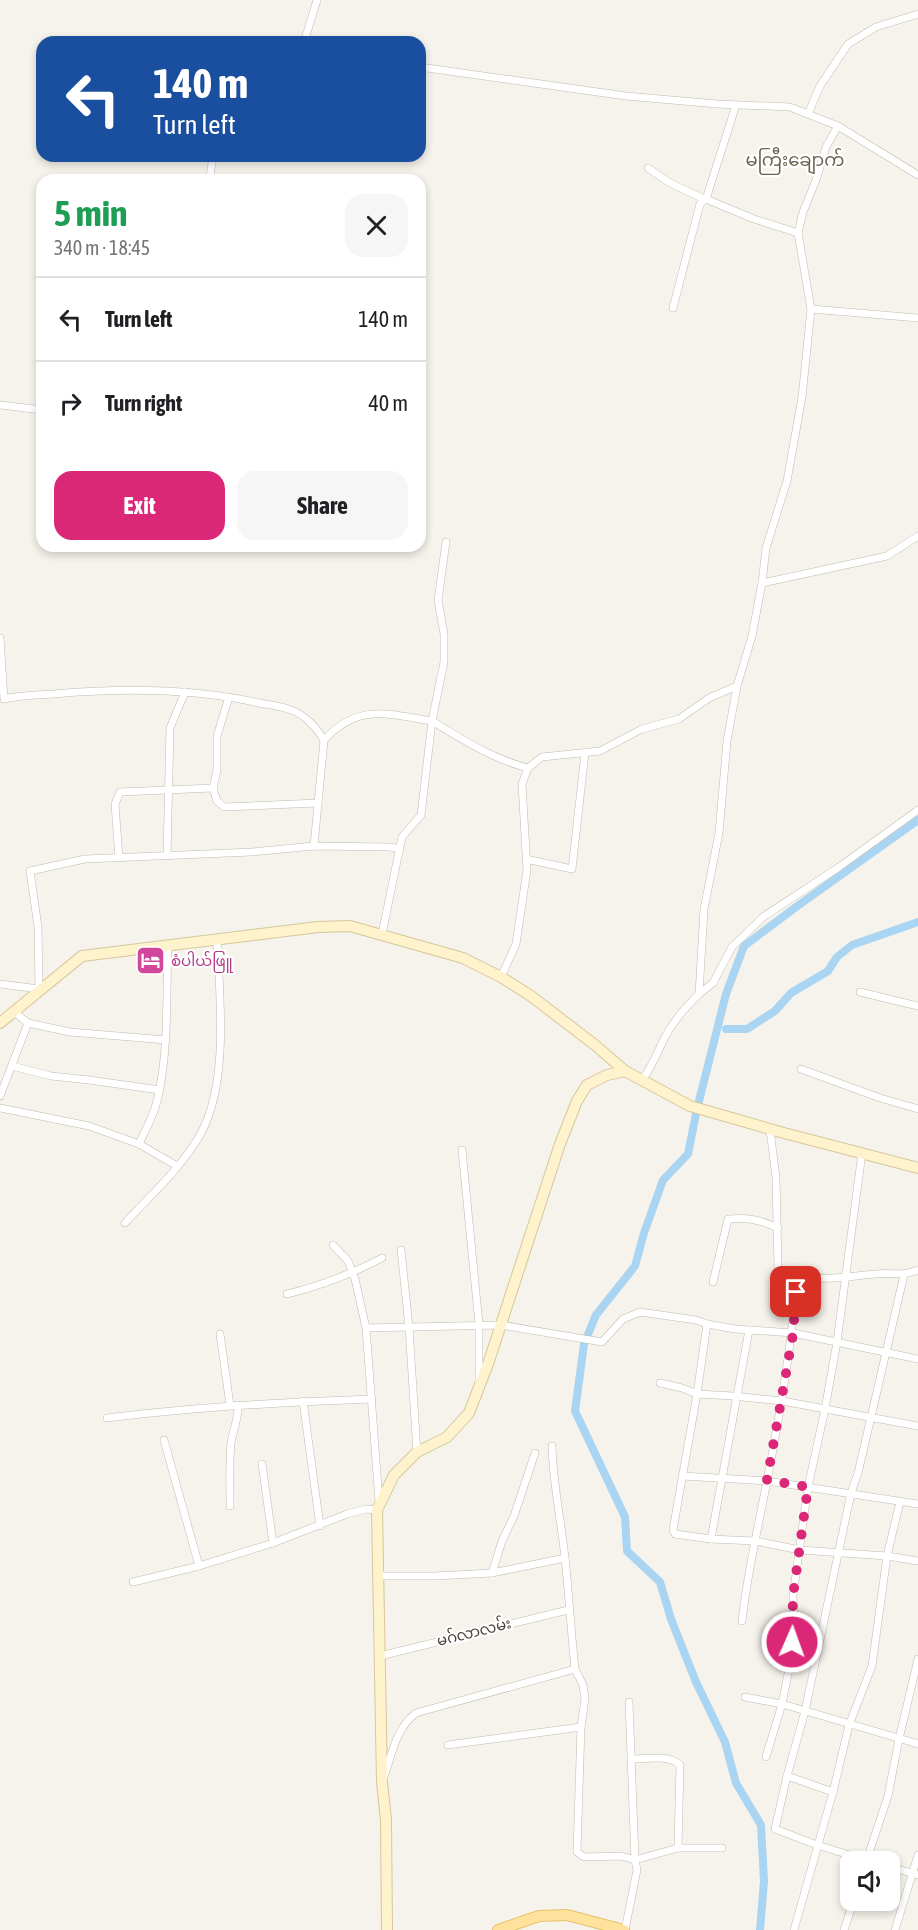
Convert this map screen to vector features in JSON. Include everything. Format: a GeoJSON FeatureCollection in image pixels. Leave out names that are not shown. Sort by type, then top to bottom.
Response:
{"type":"FeatureCollection","features":[{"type":"Feature","properties":{"kind":"main road"},"geometry":{"type":"LineString","coordinates":[[498,1930],[539,1916],[567,1915],[624,1930]]}},
{"type":"Feature","properties":{"kind":"street"},"geometry":{"type":"LineString","coordinates":[[306,36],[317,0]]}},
{"type":"Feature","properties":{"kind":"street"},"geometry":{"type":"LineString","coordinates":[[808,114],[820,86],[848,44],[876,27],[918,14]]}},
{"type":"Feature","properties":{"kind":"street"},"geometry":{"type":"LineString","coordinates":[[426,68],[626,96],[790,107],[838,126],[918,175]]}},
{"type":"Feature","properties":{"kind":"street"},"geometry":{"type":"LineString","coordinates":[[673,308],[700,204],[705,199],[736,105]]}},
{"type":"Feature","properties":{"kind":"street"},"geometry":{"type":"LineString","coordinates":[[699,994],[704,909],[720,833],[726,741],[737,686],[752,636],[766,548],[787,481],[802,397],[810,309],[798,233],[826,147],[838,126]]}},
{"type":"Feature","properties":{"kind":"street"},"geometry":{"type":"LineString","coordinates":[[648,168],[670,183],[705,199],[754,219],[798,233]]}},
{"type":"Feature","properties":{"kind":"street"},"geometry":{"type":"LineString","coordinates":[[810,309],[918,318]]}},
{"type":"Feature","properties":{"kind":"street"},"geometry":{"type":"LineString","coordinates":[[0,405],[36,409]]}},
{"type":"Feature","properties":{"kind":"street"},"geometry":{"type":"LineString","coordinates":[[762,583],[887,556],[918,536]]}},
{"type":"Feature","properties":{"kind":"street"},"geometry":{"type":"LineString","coordinates":[[382,934],[402,837],[421,815],[432,722],[444,662],[444,634],[438,600],[446,542]]}},
{"type":"Feature","properties":{"kind":"street"},"geometry":{"type":"LineString","coordinates":[[0,638],[4,699],[21,695],[145,690],[229,697],[293,710],[317,728],[324,740],[314,846]]}},
{"type":"Feature","properties":{"kind":"street"},"geometry":{"type":"LineString","coordinates":[[501,976],[516,944],[527,870],[522,784],[528,768],[542,757],[600,751],[642,729],[679,719],[709,698],[737,686]]}},
{"type":"Feature","properties":{"kind":"street"},"geometry":{"type":"LineString","coordinates":[[167,856],[170,728],[184,692]]}},
{"type":"Feature","properties":{"kind":"street"},"geometry":{"type":"LineString","coordinates":[[229,697],[217,736],[217,770],[213,788],[217,801],[224,807],[318,803]]}},
{"type":"Feature","properties":{"kind":"street"},"geometry":{"type":"LineString","coordinates":[[324,740],[347,720],[363,715],[389,714],[432,722],[470,745],[528,768]]}},
{"type":"Feature","properties":{"kind":"street"},"geometry":{"type":"LineString","coordinates":[[526,859],[572,869],[585,753]]}},
{"type":"Feature","properties":{"kind":"street"},"geometry":{"type":"LineString","coordinates":[[118,858],[115,804],[120,792],[213,788]]}},
{"type":"Feature","properties":{"kind":"street"},"geometry":{"type":"LineString","coordinates":[[642,1080],[682,1011],[713,983],[732,947],[763,917],[839,867],[918,810]]}},
{"type":"Feature","properties":{"kind":"street"},"geometry":{"type":"LineString","coordinates":[[39,989],[38,927],[30,871],[85,859],[252,852],[314,846],[399,849]]}},
{"type":"Feature","properties":{"kind":"street"},"geometry":{"type":"LineString","coordinates":[[0,1023],[82,956],[318,927],[350,926],[463,958],[501,976],[568,1024],[625,1071],[690,1106],[770,1130],[918,1168]]}},
{"type":"Feature","properties":{"kind":"street"},"geometry":{"type":"LineString","coordinates":[[125,1223],[177,1166],[200,1135],[213,1101],[220,1060],[217,940]]}},
{"type":"Feature","properties":{"kind":"street"},"geometry":{"type":"LineString","coordinates":[[140,1144],[160,1090],[166,1040],[168,945]]}},
{"type":"Feature","properties":{"kind":"street"},"geometry":{"type":"LineString","coordinates":[[0,984],[39,989]]}},
{"type":"Feature","properties":{"kind":"street"},"geometry":{"type":"LineString","coordinates":[[860,992],[918,1006]]}},
{"type":"Feature","properties":{"kind":"street"},"geometry":{"type":"LineString","coordinates":[[13,1011],[28,1023],[70,1032],[166,1040]]}},
{"type":"Feature","properties":{"kind":"street"},"geometry":{"type":"LineString","coordinates":[[0,1096],[28,1023]]}},
{"type":"Feature","properties":{"kind":"street"},"geometry":{"type":"LineString","coordinates":[[12,1066],[51,1076],[160,1090]]}},
{"type":"Feature","properties":{"kind":"street"},"geometry":{"type":"LineString","coordinates":[[801,1069],[880,1098],[918,1109]]}},
{"type":"Feature","properties":{"kind":"street"},"geometry":{"type":"LineString","coordinates":[[134,1582],[199,1566],[273,1543],[347,1514],[378,1505],[394,1475],[417,1452],[447,1437],[469,1413],[479,1389],[560,1144],[577,1101],[587,1085],[607,1075],[625,1071]]}},
{"type":"Feature","properties":{"kind":"street"},"geometry":{"type":"LineString","coordinates":[[0,1108],[88,1126],[140,1144],[177,1166]]}},
{"type":"Feature","properties":{"kind":"street"},"geometry":{"type":"LineString","coordinates":[[770,1130],[776,1178],[778,1269],[796,1277],[832,1279],[879,1273],[904,1275],[918,1270]]}},
{"type":"Feature","properties":{"kind":"street"},"geometry":{"type":"LineString","coordinates":[[462,1150],[479,1324],[479,1389]]}},
{"type":"Feature","properties":{"kind":"street"},"geometry":{"type":"LineString","coordinates":[[766,1757],[782,1704],[791,1659],[794,1626],[793,1596],[808,1487],[837,1342],[862,1153]]}},
{"type":"Feature","properties":{"kind":"street"},"geometry":{"type":"LineString","coordinates":[[713,1282],[728,1219],[744,1217],[765,1222],[777,1228]]}},
{"type":"Feature","properties":{"kind":"street"},"geometry":{"type":"LineString","coordinates":[[333,1245],[348,1261],[366,1328],[372,1399],[378,1505],[382,1782],[386,1820],[387,1930]]}},
{"type":"Feature","properties":{"kind":"street"},"geometry":{"type":"LineString","coordinates":[[401,1250],[410,1327],[417,1452]]}},
{"type":"Feature","properties":{"kind":"street"},"geometry":{"type":"LineString","coordinates":[[287,1294],[321,1286],[352,1274],[382,1258]]}},
{"type":"Feature","properties":{"kind":"street"},"geometry":{"type":"LineString","coordinates":[[840,1852],[775,1829],[805,1711],[851,1493],[858,1473],[904,1275]]}},
{"type":"Feature","properties":{"kind":"street"},"geometry":{"type":"LineString","coordinates":[[742,1622],[745,1586],[793,1334],[796,1277]]}},
{"type":"Feature","properties":{"kind":"street"},"geometry":{"type":"LineString","coordinates":[[366,1328],[501,1325],[602,1342],[623,1319],[640,1312],[696,1320],[706,1324],[793,1334],[918,1359]]}},
{"type":"Feature","properties":{"kind":"street"},"geometry":{"type":"LineString","coordinates":[[706,1324],[697,1394],[672,1530],[675,1534],[711,1539],[755,1541],[800,1550],[887,1556],[918,1561]]}},
{"type":"Feature","properties":{"kind":"street"},"geometry":{"type":"LineString","coordinates":[[711,1539],[749,1330]]}},
{"type":"Feature","properties":{"kind":"street"},"geometry":{"type":"LineString","coordinates":[[220,1334],[234,1405],[238,1411],[233,1428],[229,1463],[230,1506]]}},
{"type":"Feature","properties":{"kind":"street"},"geometry":{"type":"LineString","coordinates":[[660,1383],[697,1394],[782,1401],[918,1426]]}},
{"type":"Feature","properties":{"kind":"street"},"geometry":{"type":"LineString","coordinates":[[107,1418],[234,1405],[372,1399]]}},
{"type":"Feature","properties":{"kind":"street"},"geometry":{"type":"LineString","coordinates":[[303,1401],[320,1526]]}},
{"type":"Feature","properties":{"kind":"street"},"geometry":{"type":"LineString","coordinates":[[164,1440],[199,1566]]}},
{"type":"Feature","properties":{"kind":"street"},"geometry":{"type":"LineString","coordinates":[[552,1446],[553,1475],[565,1558],[575,1669],[583,1685],[585,1698],[581,1727],[577,1852],[584,1857],[621,1856],[635,1860],[678,1848],[722,1848]]}},
{"type":"Feature","properties":{"kind":"street"},"geometry":{"type":"LineString","coordinates":[[492,1573],[535,1454]]}},
{"type":"Feature","properties":{"kind":"street"},"geometry":{"type":"LineString","coordinates":[[262,1464],[273,1543]]}},
{"type":"Feature","properties":{"kind":"street"},"geometry":{"type":"LineString","coordinates":[[682,1476],[767,1480],[918,1504]]}},
{"type":"Feature","properties":{"kind":"street"},"geometry":{"type":"LineString","coordinates":[[794,1930],[816,1845],[833,1792],[849,1725],[872,1666],[887,1556],[900,1502]]}},
{"type":"Feature","properties":{"kind":"street"},"geometry":{"type":"LineString","coordinates":[[378,1576],[492,1573],[565,1558]]}},
{"type":"Feature","properties":{"kind":"street","name":"မဂ်လာလမ်း"},"geometry":{"type":"LineString","coordinates":[[380,1656],[568,1610]]}},
{"type":"Feature","properties":{"kind":"street"},"geometry":{"type":"LineString","coordinates":[[871,1851],[888,1796],[918,1659]]}},
{"type":"Feature","properties":{"kind":"street"},"geometry":{"type":"LineString","coordinates":[[382,1782],[400,1729],[416,1713],[575,1669]]}},
{"type":"Feature","properties":{"kind":"street"},"geometry":{"type":"LineString","coordinates":[[745,1697],[782,1704],[918,1744]]}},
{"type":"Feature","properties":{"kind":"street"},"geometry":{"type":"LineString","coordinates":[[624,1930],[637,1870],[629,1702]]}},
{"type":"Feature","properties":{"kind":"street"},"geometry":{"type":"LineString","coordinates":[[448,1745],[581,1727]]}},
{"type":"Feature","properties":{"kind":"street"},"geometry":{"type":"LineString","coordinates":[[631,1759],[676,1760],[680,1765],[678,1848]]}},
{"type":"Feature","properties":{"kind":"street"},"geometry":{"type":"LineString","coordinates":[[787,1776],[833,1792]]}},
{"type":"Feature","properties":{"kind":"street"},"geometry":{"type":"LineString","coordinates":[[895,1930],[916,1875],[918,1855]]}},
{"type":"Feature","properties":{"kind":"street"},"geometry":{"type":"LineString","coordinates":[[900,1870],[916,1875]]}},
{"type":"Feature","properties":{"kind":"street"},"geometry":{"type":"LineString","coordinates":[[844,1930],[850,1911]]}},
{"type":"Feature","properties":{"kind":"waterway"},"geometry":{"type":"LineString","coordinates":[[698,1105],[726,994],[744,946],[918,820]]}},
{"type":"Feature","properties":{"kind":"waterway"},"geometry":{"type":"LineString","coordinates":[[726,1029],[747,1029],[775,1011],[791,993],[828,971],[837,957],[852,945],[918,922]]}},
{"type":"Feature","properties":{"kind":"waterway"},"geometry":{"type":"LineString","coordinates":[[696,1114],[688,1154],[663,1180],[635,1266],[596,1315],[584,1344],[575,1411],[625,1517],[627,1551],[660,1582],[671,1619],[696,1682],[725,1742],[736,1783],[761,1825],[764,1881],[760,1930]]}},
{"type":"Feature","properties":{"kind":"place","name":"စံပါယ်ဖြူ"},"geometry":{"type":"Point","coordinates":[150,961]}},
{"type":"Feature","properties":{"kind":"district","name":"မကြီးချောက်"},"geometry":{"type":"Point","coordinates":[795,160]}},
{"type":"Feature","properties":{"kind":"route"},"geometry":{"type":"LineString","coordinates":[[792,1642],[793,1596],[808,1487],[767,1480],[793,1334],[796,1292]]}}]}
